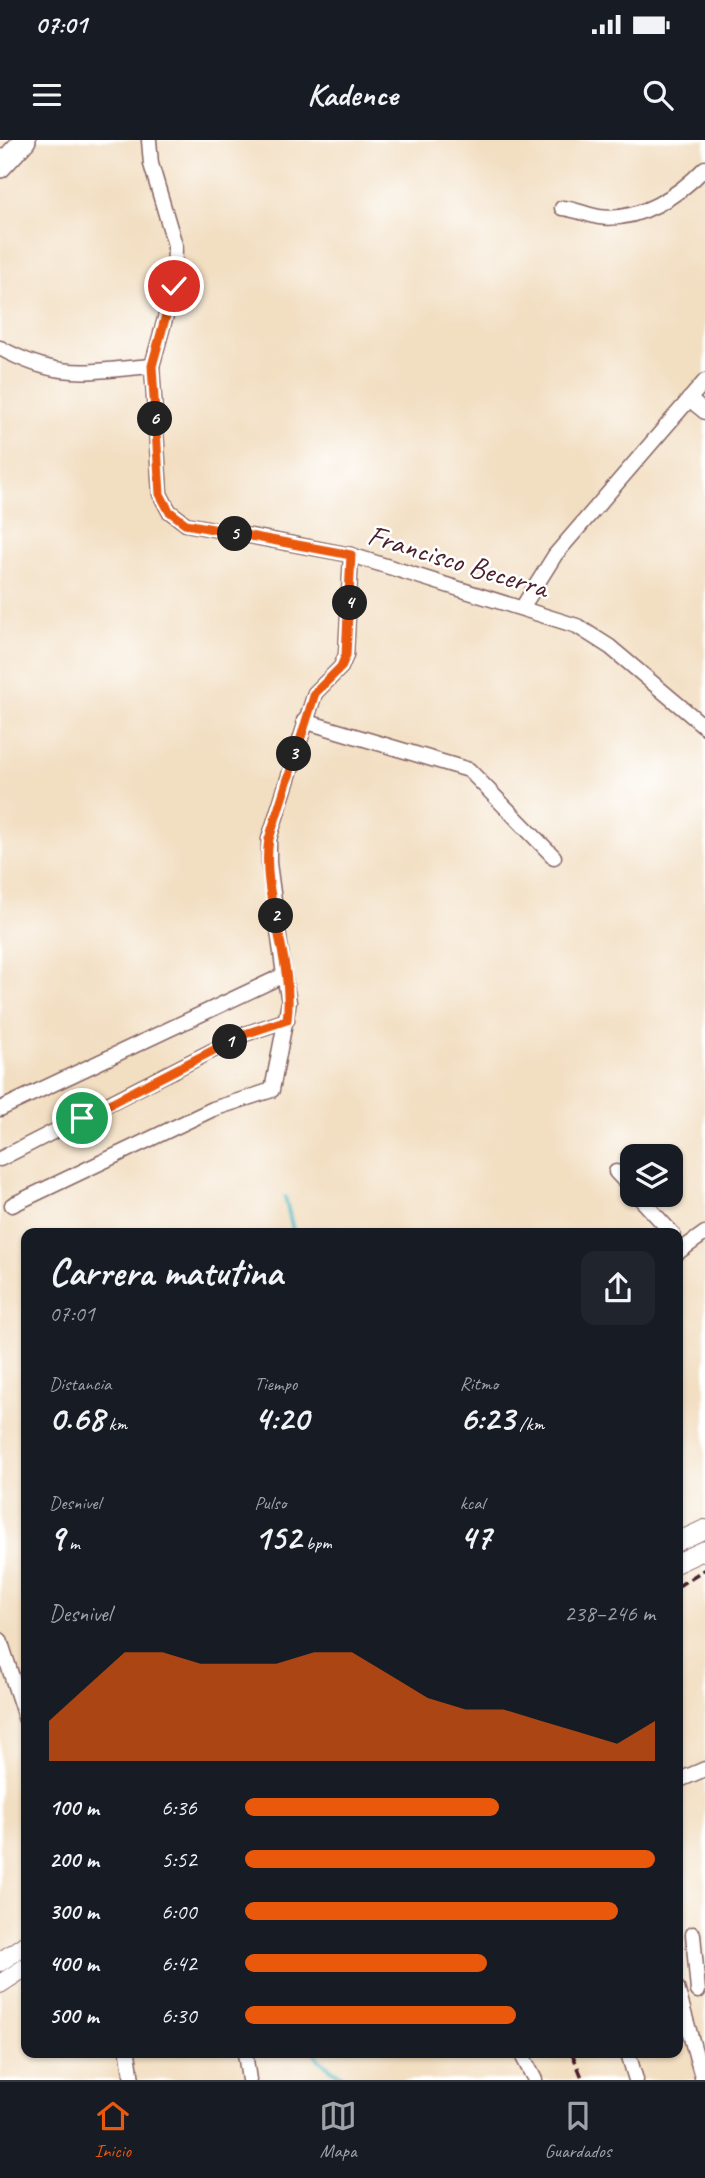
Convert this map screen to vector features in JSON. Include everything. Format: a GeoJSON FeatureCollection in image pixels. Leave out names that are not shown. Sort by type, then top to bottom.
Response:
{"type":"FeatureCollection","features":[{"type":"Feature","properties":{"kind":"highway"},"geometry":{"type":"LineString","coordinates":[[0,164],[17,140]]}},
{"type":"Feature","properties":{"kind":"highway"},"geometry":{"type":"LineString","coordinates":[[0,164],[24,140]]}},
{"type":"Feature","properties":{"kind":"main road"},"geometry":{"type":"LineString","coordinates":[[683,1539],[705,1529]]}},
{"type":"Feature","properties":{"kind":"main road"},"geometry":{"type":"LineString","coordinates":[[683,1560],[705,1550]]}},
{"type":"Feature","properties":{"kind":"main road"},"geometry":{"type":"LineString","coordinates":[[0,1962],[21,1947]]}},
{"type":"Feature","properties":{"kind":"main road"},"geometry":{"type":"LineString","coordinates":[[0,1984],[21,1970]]}},
{"type":"Feature","properties":{"kind":"street","name":"Francisco Becerra"},"geometry":{"type":"LineString","coordinates":[[149,140],[151,164],[176,245],[176,272],[152,366],[160,494],[169,511],[186,524],[351,555],[577,626],[610,647],[705,727]]}},
{"type":"Feature","properties":{"kind":"street"},"geometry":{"type":"LineString","coordinates":[[562,208],[606,218],[639,214],[663,202],[705,168]]}},
{"type":"Feature","properties":{"kind":"street"},"geometry":{"type":"LineString","coordinates":[[0,348],[31,365],[64,372],[91,373],[152,366]]}},
{"type":"Feature","properties":{"kind":"street"},"geometry":{"type":"LineString","coordinates":[[522,608],[555,555],[705,381]]}},
{"type":"Feature","properties":{"kind":"street"},"geometry":{"type":"LineString","coordinates":[[689,399],[705,412]]}},
{"type":"Feature","properties":{"kind":"street"},"geometry":{"type":"LineString","coordinates":[[12,1205],[213,1109],[272,1090],[289,1002],[267,851],[304,720],[315,693],[341,667],[346,655],[351,555]]}},
{"type":"Feature","properties":{"kind":"street"},"geometry":{"type":"LineString","coordinates":[[304,720],[469,770],[554,857]]}},
{"type":"Feature","properties":{"kind":"street"},"geometry":{"type":"LineString","coordinates":[[0,1109],[285,975]]}},
{"type":"Feature","properties":{"kind":"street"},"geometry":{"type":"LineString","coordinates":[[0,1159],[245,1034],[287,1020]]}},
{"type":"Feature","properties":{"kind":"street"},"geometry":{"type":"LineString","coordinates":[[616,1172],[620,1176]]}},
{"type":"Feature","properties":{"kind":"street"},"geometry":{"type":"LineString","coordinates":[[648,1207],[667,1228]]}},
{"type":"Feature","properties":{"kind":"street"},"geometry":{"type":"LineString","coordinates":[[683,1244],[705,1233]]}},
{"type":"Feature","properties":{"kind":"street"},"geometry":{"type":"LineString","coordinates":[[0,1640],[21,1705]]}},
{"type":"Feature","properties":{"kind":"street"},"geometry":{"type":"LineString","coordinates":[[683,1778],[705,1769]]}},
{"type":"Feature","properties":{"kind":"street"},"geometry":{"type":"LineString","coordinates":[[683,1989],[702,1994],[693,1934]]}},
{"type":"Feature","properties":{"kind":"street"},"geometry":{"type":"LineString","coordinates":[[683,2008],[703,2080]]}},
{"type":"Feature","properties":{"kind":"street"},"geometry":{"type":"LineString","coordinates":[[129,2058],[132,2080]]}},
{"type":"Feature","properties":{"kind":"street"},"geometry":{"type":"LineString","coordinates":[[246,2058],[249,2080]]}},
{"type":"Feature","properties":{"kind":"street"},"geometry":{"type":"LineString","coordinates":[[524,2058],[535,2080]]}},
{"type":"Feature","properties":{"kind":"street"},"geometry":{"type":"LineString","coordinates":[[629,2058],[636,2080]]}},
{"type":"Feature","properties":{"kind":"waterway"},"geometry":{"type":"LineString","coordinates":[[285,1197],[293,1228]]}},
{"type":"Feature","properties":{"kind":"waterway"},"geometry":{"type":"LineString","coordinates":[[318,2058],[347,2080]]}},
{"type":"Feature","properties":{"kind":"railway"},"geometry":{"type":"LineString","coordinates":[[683,1583],[705,1569]]}},
{"type":"Feature","properties":{"kind":"railway"},"geometry":{"type":"LineString","coordinates":[[574,2058],[583,2080]]}},
{"type":"Feature","properties":{"kind":"route"},"geometry":{"type":"LineString","coordinates":[[82,1118],[245,1034],[287,1020],[288,988],[267,851],[304,720],[320,685],[341,667],[346,655],[351,555],[186,524],[169,511],[160,494],[152,366],[174,286]]}}]}
